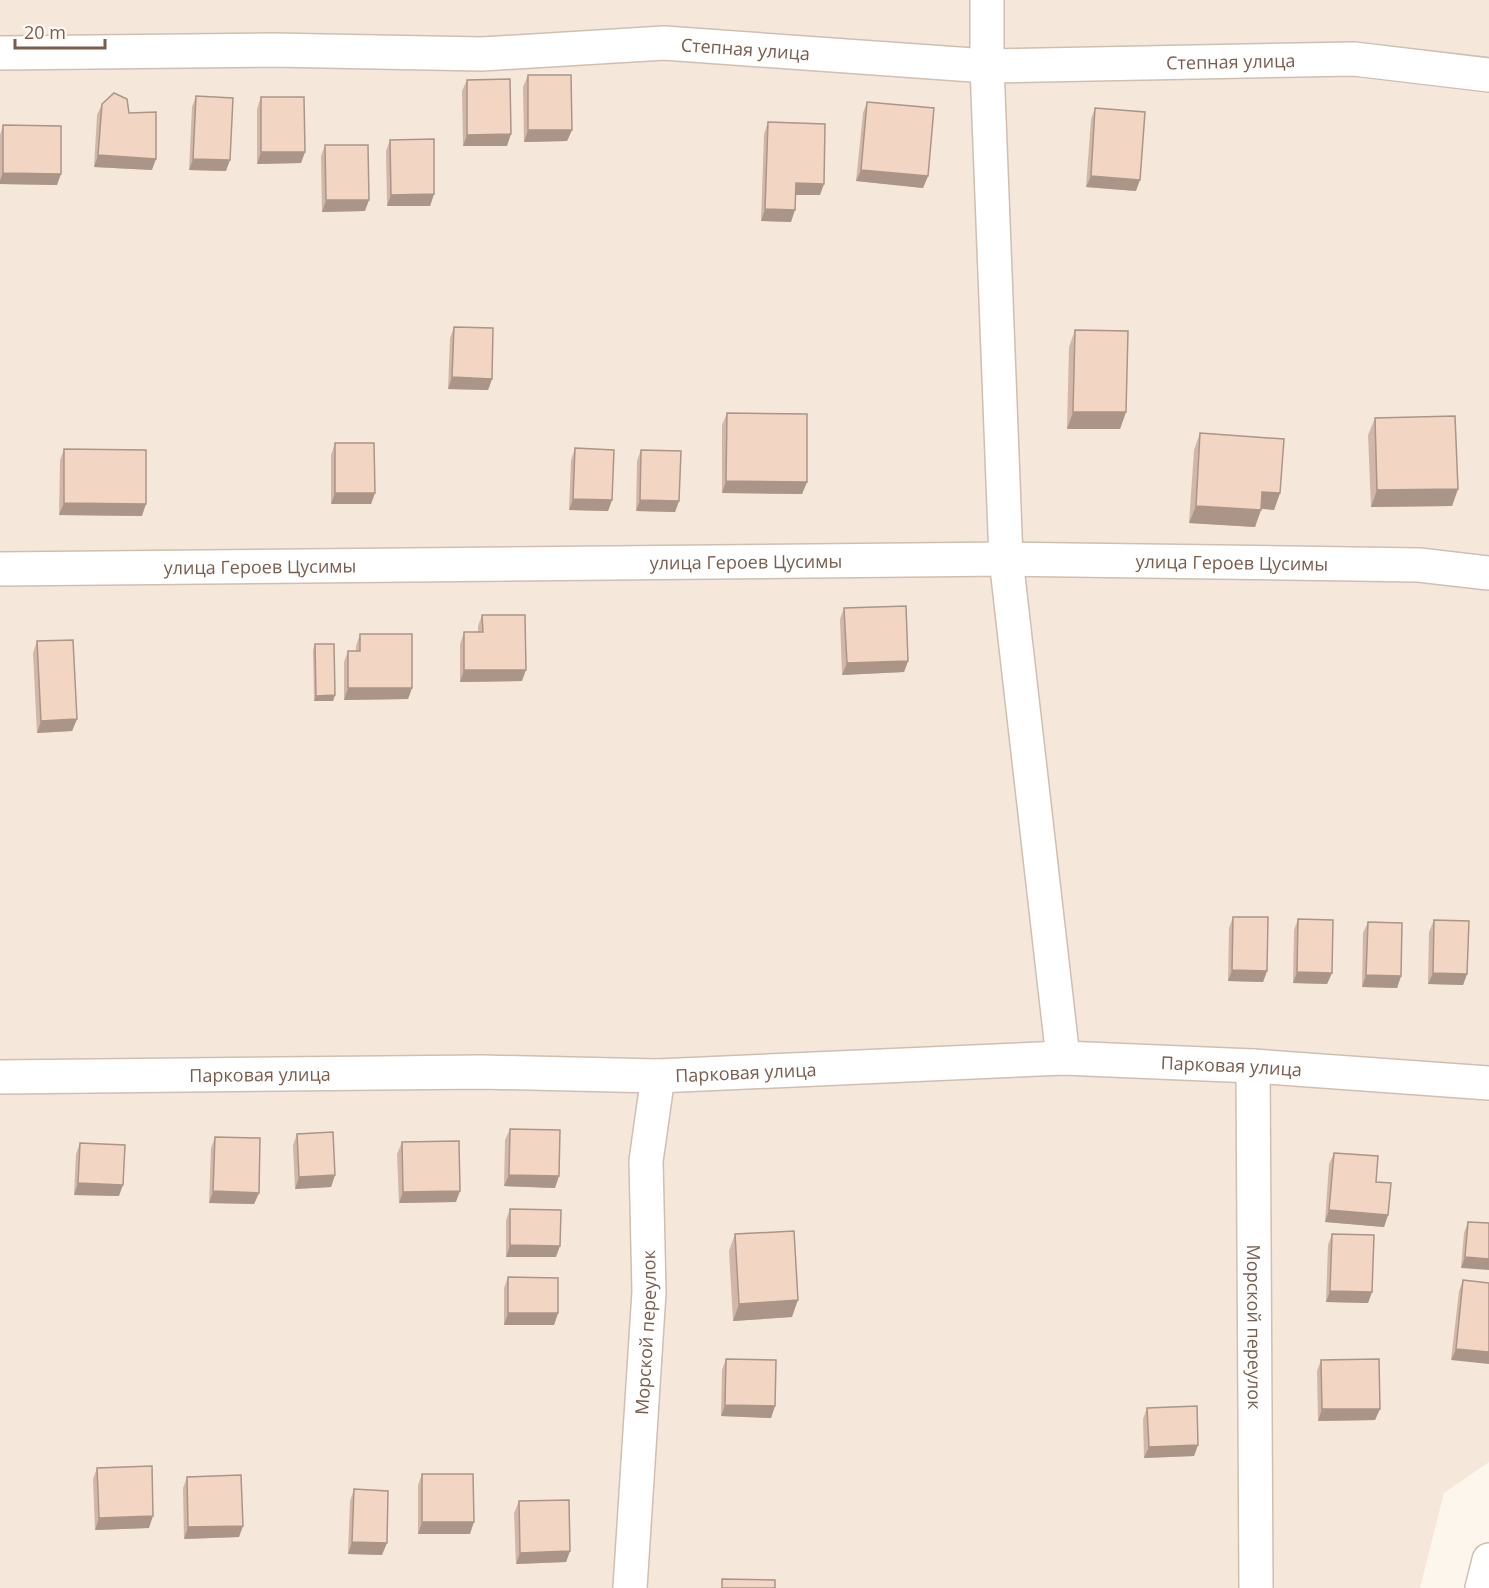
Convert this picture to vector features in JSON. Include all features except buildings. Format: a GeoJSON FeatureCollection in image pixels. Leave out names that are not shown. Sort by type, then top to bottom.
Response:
{"type":"FeatureCollection","features":[{"type":"Feature","properties":{"kind":"street"},"geometry":{"type":"LineString","coordinates":[[987,0],[987,66],[1006,559],[1063,1058]]}},
{"type":"Feature","properties":{"kind":"street","name":"Степная улица"},"geometry":{"type":"LineString","coordinates":[[0,53],[272,50],[482,54],[664,43],[987,66],[1354,59],[1489,75]]}},
{"type":"Feature","properties":{"kind":"street","name":"улица Героев Цусимы"},"geometry":{"type":"LineString","coordinates":[[0,569],[1006,559],[1419,565],[1489,573]]}},
{"type":"Feature","properties":{"kind":"street","name":"Парковая улица"},"geometry":{"type":"LineString","coordinates":[[0,1077],[470,1072],[658,1076],[1063,1058],[1253,1066],[1489,1083]]}},
{"type":"Feature","properties":{"kind":"street","name":"Морской переулок"},"geometry":{"type":"LineString","coordinates":[[1253,1066],[1256,1588]]}},
{"type":"Feature","properties":{"kind":"street","name":"Морской переулок"},"geometry":{"type":"LineString","coordinates":[[630,1588],[649,1292],[646,1161],[658,1076]]}},
{"type":"Feature","properties":{"kind":"street"},"geometry":{"type":"LineString","coordinates":[[1482,1588],[1489,1560]]}},
{"type":"Feature","properties":{"kind":"shaded area"},"geometry":{"type":"Polygon","coordinates":[[[0,0],[1489,0],[1489,1462],[1444,1493],[1420,1588],[0,1588],[0,0]]]}}]}
